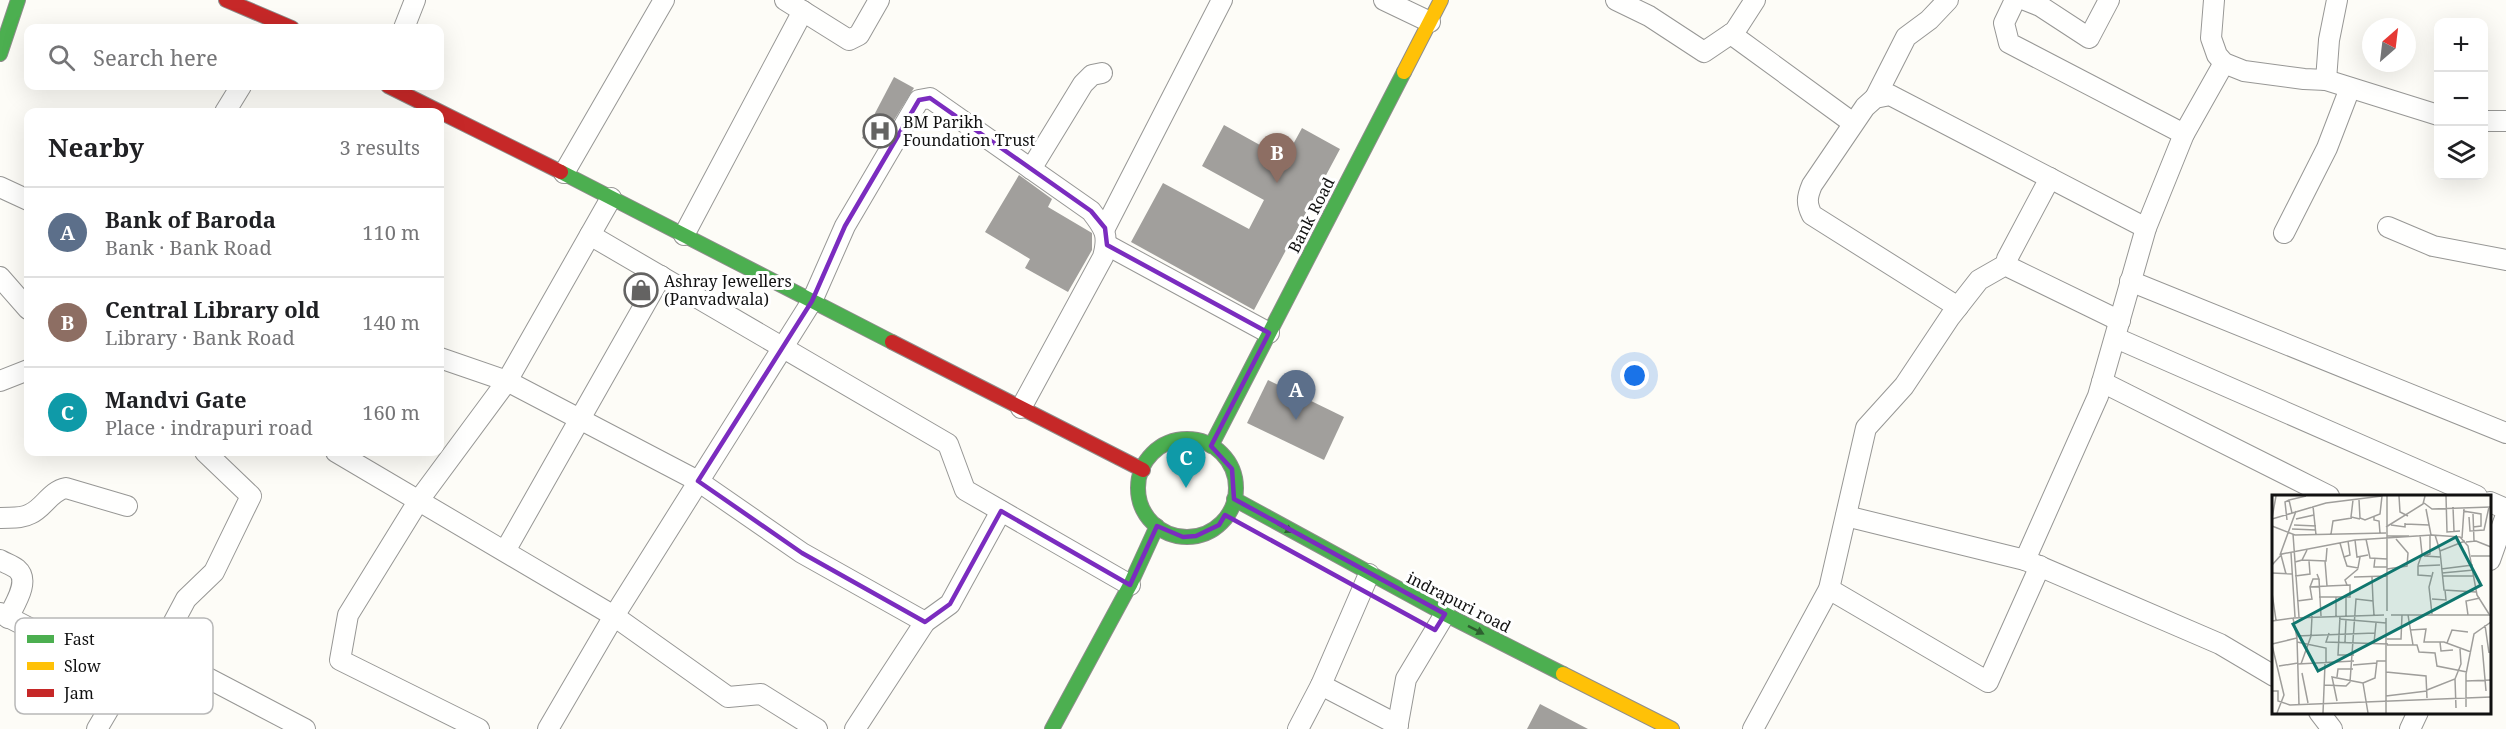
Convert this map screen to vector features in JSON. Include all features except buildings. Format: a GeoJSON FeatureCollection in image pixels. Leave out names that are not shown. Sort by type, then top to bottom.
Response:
{"type":"FeatureCollection","features":[{"type":"Feature","properties":{"kind":"main road"},"geometry":{"type":"LineString","coordinates":[[0,54],[18,0]]}},
{"type":"Feature","properties":{"kind":"main road"},"geometry":{"type":"LineString","coordinates":[[226,0],[278,24]]}},
{"type":"Feature","properties":{"kind":"main road","name":"Bank Road"},"geometry":{"type":"LineString","coordinates":[[1211,446],[1441,0]]}},
{"type":"Feature","properties":{"kind":"main road"},"geometry":{"type":"LineString","coordinates":[[396,90],[433,108]]}},
{"type":"Feature","properties":{"kind":"main road"},"geometry":{"type":"LineString","coordinates":[[444,114],[564,173],[1143,471]]}},
{"type":"Feature","properties":{"kind":"main road"},"geometry":{"type":"LineString","coordinates":[[1181,439],[1196,440],[1211,446],[1223,456],[1232,469],[1237,489],[1230,517],[1196,536],[1183,537],[1157,526],[1140,506],[1137,492],[1143,471],[1144,464],[1153,452],[1166,443],[1181,439]]}},
{"type":"Feature","properties":{"kind":"main road","name":"indrapuri road"},"geometry":{"type":"LineString","coordinates":[[1234,499],[1363,587],[1437,626],[1672,729]]}},
{"type":"Feature","properties":{"kind":"main road"},"geometry":{"type":"LineString","coordinates":[[1052,729],[1130,585],[1157,526]]}},
{"type":"Feature","properties":{"kind":"street"},"geometry":{"type":"LineString","coordinates":[[406,24],[416,0]]}},
{"type":"Feature","properties":{"kind":"street"},"geometry":{"type":"LineString","coordinates":[[564,173],[664,0]]}},
{"type":"Feature","properties":{"kind":"street"},"geometry":{"type":"LineString","coordinates":[[785,0],[849,40],[859,35],[879,0]]}},
{"type":"Feature","properties":{"kind":"street"},"geometry":{"type":"LineString","coordinates":[[1021,408],[1104,257],[1106,237],[1222,0]]}},
{"type":"Feature","properties":{"kind":"street"},"geometry":{"type":"LineString","coordinates":[[1384,0],[1430,22]]}},
{"type":"Feature","properties":{"kind":"street"},"geometry":{"type":"LineString","coordinates":[[1616,0],[1648,16],[1704,52],[1735,31],[1755,0]]}},
{"type":"Feature","properties":{"kind":"street"},"geometry":{"type":"LineString","coordinates":[[1948,0],[1929,20],[1906,37],[1875,98],[1864,107],[1812,185],[1807,197],[1807,206],[1812,215],[1958,307]]}},
{"type":"Feature","properties":{"kind":"street"},"geometry":{"type":"LineString","coordinates":[[2015,0],[2004,23],[2009,43],[2184,134]]}},
{"type":"Feature","properties":{"kind":"street"},"geometry":{"type":"LineString","coordinates":[[2025,0],[2040,6],[2089,38],[2109,0]]}},
{"type":"Feature","properties":{"kind":"street"},"geometry":{"type":"LineString","coordinates":[[2214,0],[2211,38],[2217,55],[2224,63],[2244,71],[2304,80],[2326,80],[2434,113]]}},
{"type":"Feature","properties":{"kind":"street"},"geometry":{"type":"LineString","coordinates":[[2326,80],[2329,40],[2337,0]]}},
{"type":"Feature","properties":{"kind":"street"},"geometry":{"type":"LineString","coordinates":[[684,236],[803,11]]}},
{"type":"Feature","properties":{"kind":"street"},"geometry":{"type":"LineString","coordinates":[[1731,34],[1853,123]]}},
{"type":"Feature","properties":{"kind":"street"},"geometry":{"type":"LineString","coordinates":[[1829,589],[1988,682],[2102,382],[2145,228],[2184,134],[2224,63]]}},
{"type":"Feature","properties":{"kind":"street"},"geometry":{"type":"LineString","coordinates":[[1031,169],[1083,84],[1092,75],[1102,73]]}},
{"type":"Feature","properties":{"kind":"street"},"geometry":{"type":"LineString","coordinates":[[2284,233],[2328,148],[2350,88]]}},
{"type":"Feature","properties":{"kind":"street"},"geometry":{"type":"LineString","coordinates":[[227,108],[239,90]]}},
{"type":"Feature","properties":{"kind":"street"},"geometry":{"type":"LineString","coordinates":[[1875,98],[1890,95],[2145,228]]}},
{"type":"Feature","properties":{"kind":"street"},"geometry":{"type":"LineString","coordinates":[[548,729],[614,616],[812,301],[845,226],[919,100],[930,98],[1091,212],[1106,237],[1269,333]]}},
{"type":"Feature","properties":{"kind":"street"},"geometry":{"type":"LineString","coordinates":[[2488,121],[2506,121]]}},
{"type":"Feature","properties":{"kind":"street"},"geometry":{"type":"LineString","coordinates":[[2007,264],[2007,259],[2050,178]]}},
{"type":"Feature","properties":{"kind":"street"},"geometry":{"type":"LineString","coordinates":[[0,187],[24,198]]}},
{"type":"Feature","properties":{"kind":"street"},"geometry":{"type":"LineString","coordinates":[[479,729],[340,660],[348,615],[419,500],[507,381],[611,198]]}},
{"type":"Feature","properties":{"kind":"street"},"geometry":{"type":"LineString","coordinates":[[2388,227],[2433,246],[2506,260]]}},
{"type":"Feature","properties":{"kind":"street"},"geometry":{"type":"LineString","coordinates":[[590,235],[948,444],[964,490],[1130,585]]}},
{"type":"Feature","properties":{"kind":"street"},"geometry":{"type":"LineString","coordinates":[[1753,729],[1829,589],[1866,428],[1904,386],[1979,280],[2007,264]]}},
{"type":"Feature","properties":{"kind":"street"},"geometry":{"type":"LineString","coordinates":[[2007,264],[2118,329],[2475,495]]}},
{"type":"Feature","properties":{"kind":"street"},"geometry":{"type":"LineString","coordinates":[[505,551],[661,276]]}},
{"type":"Feature","properties":{"kind":"street"},"geometry":{"type":"LineString","coordinates":[[0,277],[24,304]]}},
{"type":"Feature","properties":{"kind":"street"},"geometry":{"type":"LineString","coordinates":[[2130,281],[2506,433]]}},
{"type":"Feature","properties":{"kind":"street"},"geometry":{"type":"LineString","coordinates":[[444,359],[507,381],[698,481],[802,553],[925,622]]}},
{"type":"Feature","properties":{"kind":"street"},"geometry":{"type":"LineString","coordinates":[[0,381],[24,372]]}},
{"type":"Feature","properties":{"kind":"street"},"geometry":{"type":"LineString","coordinates":[[2102,382],[2327,495]]}},
{"type":"Feature","properties":{"kind":"street"},"geometry":{"type":"LineString","coordinates":[[174,618],[186,599],[214,572],[250,496],[209,456]]}},
{"type":"Feature","properties":{"kind":"street"},"geometry":{"type":"LineString","coordinates":[[343,456],[614,616],[728,698],[761,694],[817,729]]}},
{"type":"Feature","properties":{"kind":"street"},"geometry":{"type":"LineString","coordinates":[[0,518],[22,517],[33,513],[59,490],[66,488],[127,506]]}},
{"type":"Feature","properties":{"kind":"street"},"geometry":{"type":"LineString","coordinates":[[2491,502],[2506,509]]}},
{"type":"Feature","properties":{"kind":"street"},"geometry":{"type":"LineString","coordinates":[[855,729],[925,622],[950,604],[1000,511]]}},
{"type":"Feature","properties":{"kind":"street"},"geometry":{"type":"LineString","coordinates":[[2491,557],[2506,515]]}},
{"type":"Feature","properties":{"kind":"street"},"geometry":{"type":"LineString","coordinates":[[1846,516],[2032,563],[2220,644],[2272,675]]}},
{"type":"Feature","properties":{"kind":"street"},"geometry":{"type":"LineString","coordinates":[[0,560],[18,570],[22,578],[21,590],[4,615]]}},
{"type":"Feature","properties":{"kind":"street"},"geometry":{"type":"LineString","coordinates":[[1298,729],[1321,685],[1363,587]]}},
{"type":"Feature","properties":{"kind":"street"},"geometry":{"type":"LineString","coordinates":[[1321,685],[1397,727],[1406,679],[1437,626]]}},
{"type":"Feature","properties":{"kind":"street"},"geometry":{"type":"LineString","coordinates":[[213,681],[305,729]]}},
{"type":"Feature","properties":{"kind":"street"},"geometry":{"type":"LineString","coordinates":[[97,729],[108,714]]}},
{"type":"Feature","properties":{"kind":"street"},"geometry":{"type":"LineString","coordinates":[[2321,714],[2332,729]]}},
{"type":"Feature","properties":{"kind":"street"},"geometry":{"type":"LineString","coordinates":[[2410,729],[2417,714]]}},
{"type":"Feature","properties":{"kind":"highlighted area"},"geometry":{"type":"Polygon","coordinates":[[[930,98],[1091,211],[1105,228],[1107,245],[1269,333],[1211,446],[1232,469],[1234,499],[1445,614],[1435,630],[1225,515],[1219,525],[1196,536],[1183,537],[1157,526],[1130,585],[1001,511],[950,604],[925,622],[802,553],[698,481],[812,301],[845,226],[919,100],[930,98]]]}},
{"type":"Feature","properties":{"kind":"traffic: fast"},"geometry":{"type":"LineString","coordinates":[[0,54],[18,0]]}},
{"type":"Feature","properties":{"kind":"traffic: fast"},"geometry":{"type":"LineString","coordinates":[[1211,446],[1404,72]]}},
{"type":"Feature","properties":{"kind":"traffic: fast"},"geometry":{"type":"LineString","coordinates":[[561,172],[892,342]]}},
{"type":"Feature","properties":{"kind":"traffic: fast"},"geometry":{"type":"LineString","coordinates":[[1187,439],[1206,443],[1221,454],[1232,469],[1236,488],[1232,507],[1221,522],[1206,533],[1187,537],[1168,533],[1153,522],[1142,507],[1138,488],[1142,469],[1153,454],[1168,443],[1187,439]]}},
{"type":"Feature","properties":{"kind":"traffic: fast"},"geometry":{"type":"LineString","coordinates":[[1234,499],[1445,614],[1563,674]]}},
{"type":"Feature","properties":{"kind":"traffic: fast"},"geometry":{"type":"LineString","coordinates":[[1052,729],[1130,585],[1157,526]]}},
{"type":"Feature","properties":{"kind":"traffic: slow"},"geometry":{"type":"LineString","coordinates":[[1404,72],[1441,0]]}},
{"type":"Feature","properties":{"kind":"traffic: slow"},"geometry":{"type":"LineString","coordinates":[[1563,674],[1672,729]]}},
{"type":"Feature","properties":{"kind":"traffic: jam"},"geometry":{"type":"LineString","coordinates":[[226,0],[283,24]]}},
{"type":"Feature","properties":{"kind":"traffic: jam"},"geometry":{"type":"LineString","coordinates":[[396,90],[432,108]]}},
{"type":"Feature","properties":{"kind":"traffic: jam"},"geometry":{"type":"LineString","coordinates":[[444,114],[561,172]]}},
{"type":"Feature","properties":{"kind":"traffic: jam"},"geometry":{"type":"LineString","coordinates":[[892,342],[1143,470]]}},
{"type":"Feature","properties":{"kind":"place","name":"BM Parikh Foundation Trust"},"geometry":{"type":"Point","coordinates":[880,131]}},
{"type":"Feature","properties":{"kind":"place","name":"Central Library old"},"geometry":{"type":"Point","coordinates":[1277,183]}},
{"type":"Feature","properties":{"kind":"place","name":"Ashray Jewellers (Panvadwala)"},"geometry":{"type":"Point","coordinates":[641,290]}},
{"type":"Feature","properties":{"kind":"place","name":"Bank of Baroda"},"geometry":{"type":"Point","coordinates":[1296,420]}},
{"type":"Feature","properties":{"kind":"place","name":"Mandvi Gate"},"geometry":{"type":"Point","coordinates":[1186,488]}}]}
